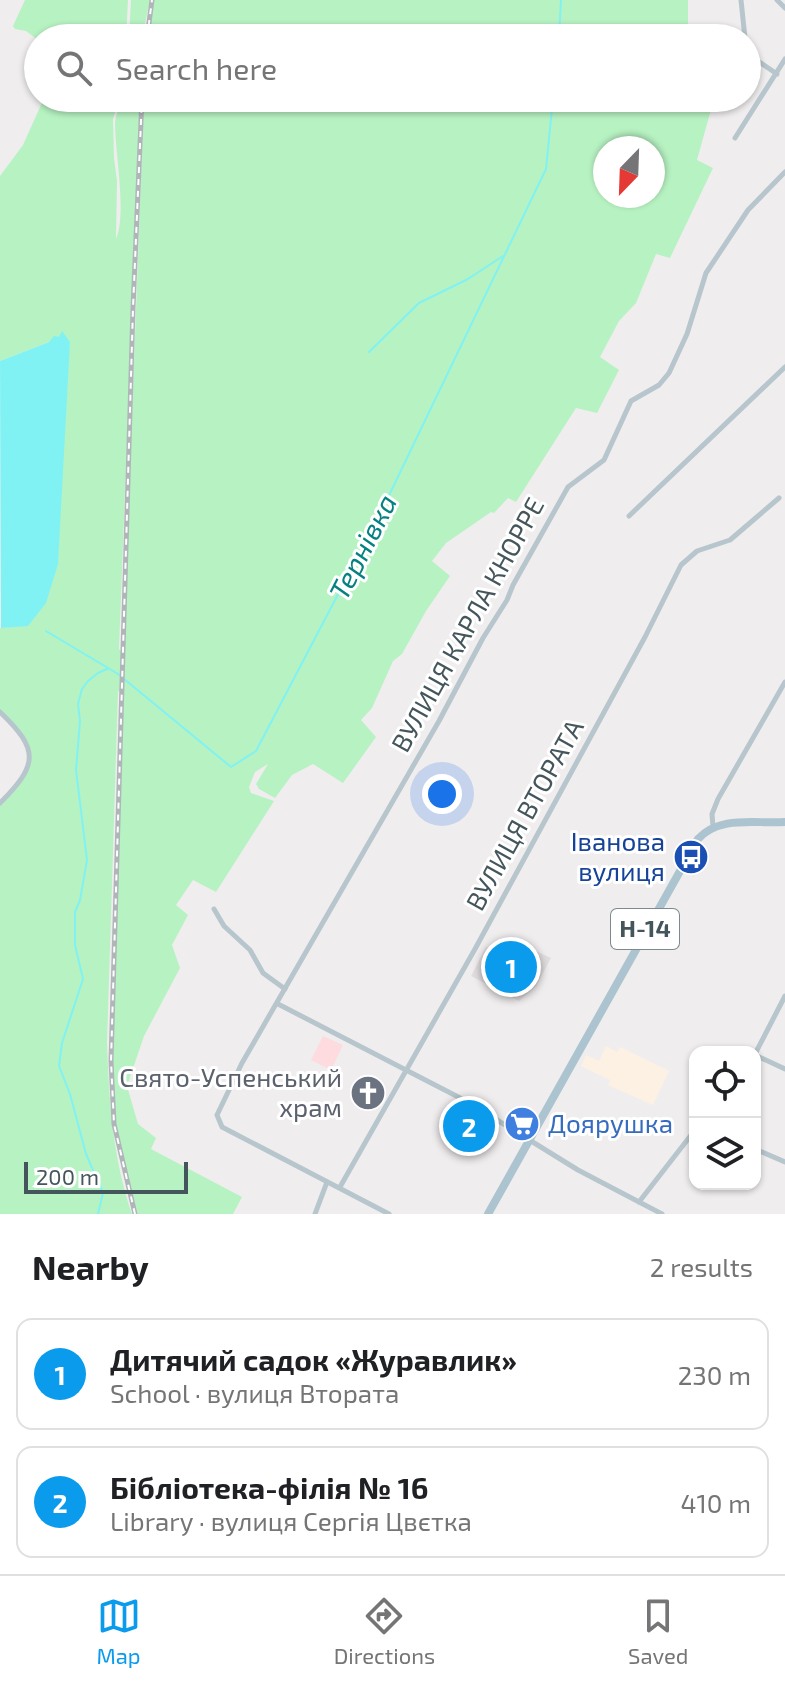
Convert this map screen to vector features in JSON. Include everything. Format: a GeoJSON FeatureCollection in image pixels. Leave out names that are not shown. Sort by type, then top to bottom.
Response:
{"type":"FeatureCollection","features":[{"type":"Feature","properties":{"kind":"main road"},"geometry":{"type":"LineString","coordinates":[[713,827],[724,823],[785,822]]}},
{"type":"Feature","properties":{"kind":"main road","name":"Н-14"},"geometry":{"type":"LineString","coordinates":[[488,1214],[688,853],[698,839],[713,827]]}},
{"type":"Feature","properties":{"kind":"street"},"geometry":{"type":"LineString","coordinates":[[741,0],[744,24]]}},
{"type":"Feature","properties":{"kind":"street"},"geometry":{"type":"LineString","coordinates":[[777,0],[785,8]]}},
{"type":"Feature","properties":{"kind":"street"},"geometry":{"type":"LineString","coordinates":[[761,98],[785,59]]}},
{"type":"Feature","properties":{"kind":"street"},"geometry":{"type":"LineString","coordinates":[[761,63],[777,74]]}},
{"type":"Feature","properties":{"kind":"street"},"geometry":{"type":"LineString","coordinates":[[735,138],[752,112]]}},
{"type":"Feature","properties":{"kind":"street","name":"ВУЛИЦЯ КАРЛА КНОРРЕ"},"geometry":{"type":"LineString","coordinates":[[327,1182],[222,1127],[217,1115],[242,1063],[439,721],[568,487],[604,460],[631,401],[659,385],[669,373],[687,334],[706,273],[748,210],[785,172]]}},
{"type":"Feature","properties":{"kind":"street"},"geometry":{"type":"LineString","coordinates":[[629,516],[785,367]]}},
{"type":"Feature","properties":{"kind":"street","name":"ВУЛИЦЯ ВТОРАТА"},"geometry":{"type":"LineString","coordinates":[[340,1187],[408,1070],[681,565],[697,551],[730,540],[779,498]]}},
{"type":"Feature","properties":{"kind":"street"},"geometry":{"type":"LineString","coordinates":[[713,827],[712,814],[718,799],[785,682]]}},
{"type":"Feature","properties":{"kind":"street"},"geometry":{"type":"LineString","coordinates":[[0,712],[25,739],[29,760],[28,770],[0,803]]}},
{"type":"Feature","properties":{"kind":"street"},"geometry":{"type":"LineString","coordinates":[[214,909],[224,926],[250,950],[263,973],[285,989]]}},
{"type":"Feature","properties":{"kind":"street"},"geometry":{"type":"LineString","coordinates":[[760,1046],[785,996]]}},
{"type":"Feature","properties":{"kind":"street"},"geometry":{"type":"LineString","coordinates":[[278,1004],[468,1102],[565,1163],[662,1214]]}},
{"type":"Feature","properties":{"kind":"street"},"geometry":{"type":"LineString","coordinates":[[761,1058],[785,1069]]}},
{"type":"Feature","properties":{"kind":"street"},"geometry":{"type":"LineString","coordinates":[[639,1202],[689,1138]]}},
{"type":"Feature","properties":{"kind":"street"},"geometry":{"type":"LineString","coordinates":[[761,1152],[785,1162]]}},
{"type":"Feature","properties":{"kind":"street"},"geometry":{"type":"LineString","coordinates":[[315,1214],[327,1182],[389,1214]]}},
{"type":"Feature","properties":{"kind":"shaded area"},"geometry":{"type":"Polygon","coordinates":[[[509,939],[551,958],[536,986],[519,1001],[471,976],[486,947],[498,952],[509,939]]]}},
{"type":"Feature","properties":{"kind":"shaded area"},"geometry":{"type":"Polygon","coordinates":[[[323,1036],[343,1045],[331,1070],[311,1060],[323,1036]]]}},
{"type":"Feature","properties":{"kind":"shaded area"},"geometry":{"type":"Polygon","coordinates":[[[606,1046],[617,1052],[620,1047],[669,1071],[653,1105],[608,1085],[610,1080],[581,1066],[586,1055],[599,1061],[606,1046]]]}},
{"type":"Feature","properties":{"kind":"green space"},"geometry":{"type":"Polygon","coordinates":[[[25,0],[128,0],[127,24],[24,24],[24,31],[13,26],[25,0]]]}},
{"type":"Feature","properties":{"kind":"green space"},"geometry":{"type":"Polygon","coordinates":[[[131,0],[150,0],[145,24],[130,24],[131,0]]]}},
{"type":"Feature","properties":{"kind":"green space"},"geometry":{"type":"Polygon","coordinates":[[[153,0],[688,0],[688,24],[150,24],[153,0]]]}},
{"type":"Feature","properties":{"kind":"green space"},"geometry":{"type":"Polygon","coordinates":[[[38,112],[115,112],[116,239],[121,199],[116,119],[118,112],[139,112],[119,649],[123,653],[143,112],[710,112],[697,160],[713,168],[670,258],[656,254],[636,303],[619,321],[600,357],[619,370],[597,413],[576,408],[516,502],[508,498],[494,513],[491,512],[446,543],[432,561],[450,576],[402,654],[393,661],[372,708],[361,720],[376,737],[343,783],[313,764],[292,775],[275,798],[256,784],[268,764],[255,772],[249,787],[251,793],[274,801],[216,892],[193,880],[176,905],[188,915],[172,945],[180,968],[144,1036],[127,1086],[138,1124],[156,1138],[151,1149],[242,1197],[233,1214],[137,1214],[120,1157],[114,1124],[111,1061],[123,694],[118,691],[107,1043],[113,1130],[120,1172],[132,1214],[0,1214],[0,805],[23,779],[31,758],[24,736],[0,710],[0,628],[28,625],[70,342],[59,338],[0,361],[0,176],[23,145],[38,112]]]}},
{"type":"Feature","properties":{"kind":"water"},"geometry":{"type":"Polygon","coordinates":[[[62,331],[70,342],[58,564],[46,603],[28,626],[1,628],[0,361],[49,342],[54,336],[59,337],[62,331]]]}},
{"type":"Feature","properties":{"kind":"waterway","name":"Тернівка"},"geometry":{"type":"LineString","coordinates":[[560,24],[561,0]]}},
{"type":"Feature","properties":{"kind":"waterway","name":"Тернівка"},"geometry":{"type":"LineString","coordinates":[[46,631],[118,674],[231,767],[256,751],[381,512],[546,169],[552,112]]}},
{"type":"Feature","properties":{"kind":"waterway"},"geometry":{"type":"LineString","coordinates":[[369,352],[419,303],[468,279],[503,256]]}},
{"type":"Feature","properties":{"kind":"waterway"},"geometry":{"type":"LineString","coordinates":[[98,1214],[103,1193],[86,1154],[59,1066],[62,1043],[83,979],[75,945],[75,912],[87,860],[76,770],[80,721],[78,704],[88,681],[107,669]]}},
{"type":"Feature","properties":{"kind":"railway"},"geometry":{"type":"LineString","coordinates":[[149,24],[152,0]]}},
{"type":"Feature","properties":{"kind":"railway"},"geometry":{"type":"LineString","coordinates":[[135,1214],[114,1124],[111,1061],[141,112]]}},
{"type":"Feature","properties":{"kind":"place","name":"Іванова вулиця"},"geometry":{"type":"Point","coordinates":[691,857]}},
{"type":"Feature","properties":{"kind":"place","name":"Дитячий садок «Журавлик»"},"geometry":{"type":"Point","coordinates":[511,967]}},
{"type":"Feature","properties":{"kind":"place","name":"Свято-Успенський храм"},"geometry":{"type":"Point","coordinates":[368,1093]}},
{"type":"Feature","properties":{"kind":"place","name":"Доярушка"},"geometry":{"type":"Point","coordinates":[522,1124]}},
{"type":"Feature","properties":{"kind":"place","name":"Бібліотека-філія № 16"},"geometry":{"type":"Point","coordinates":[469,1126]}}]}
